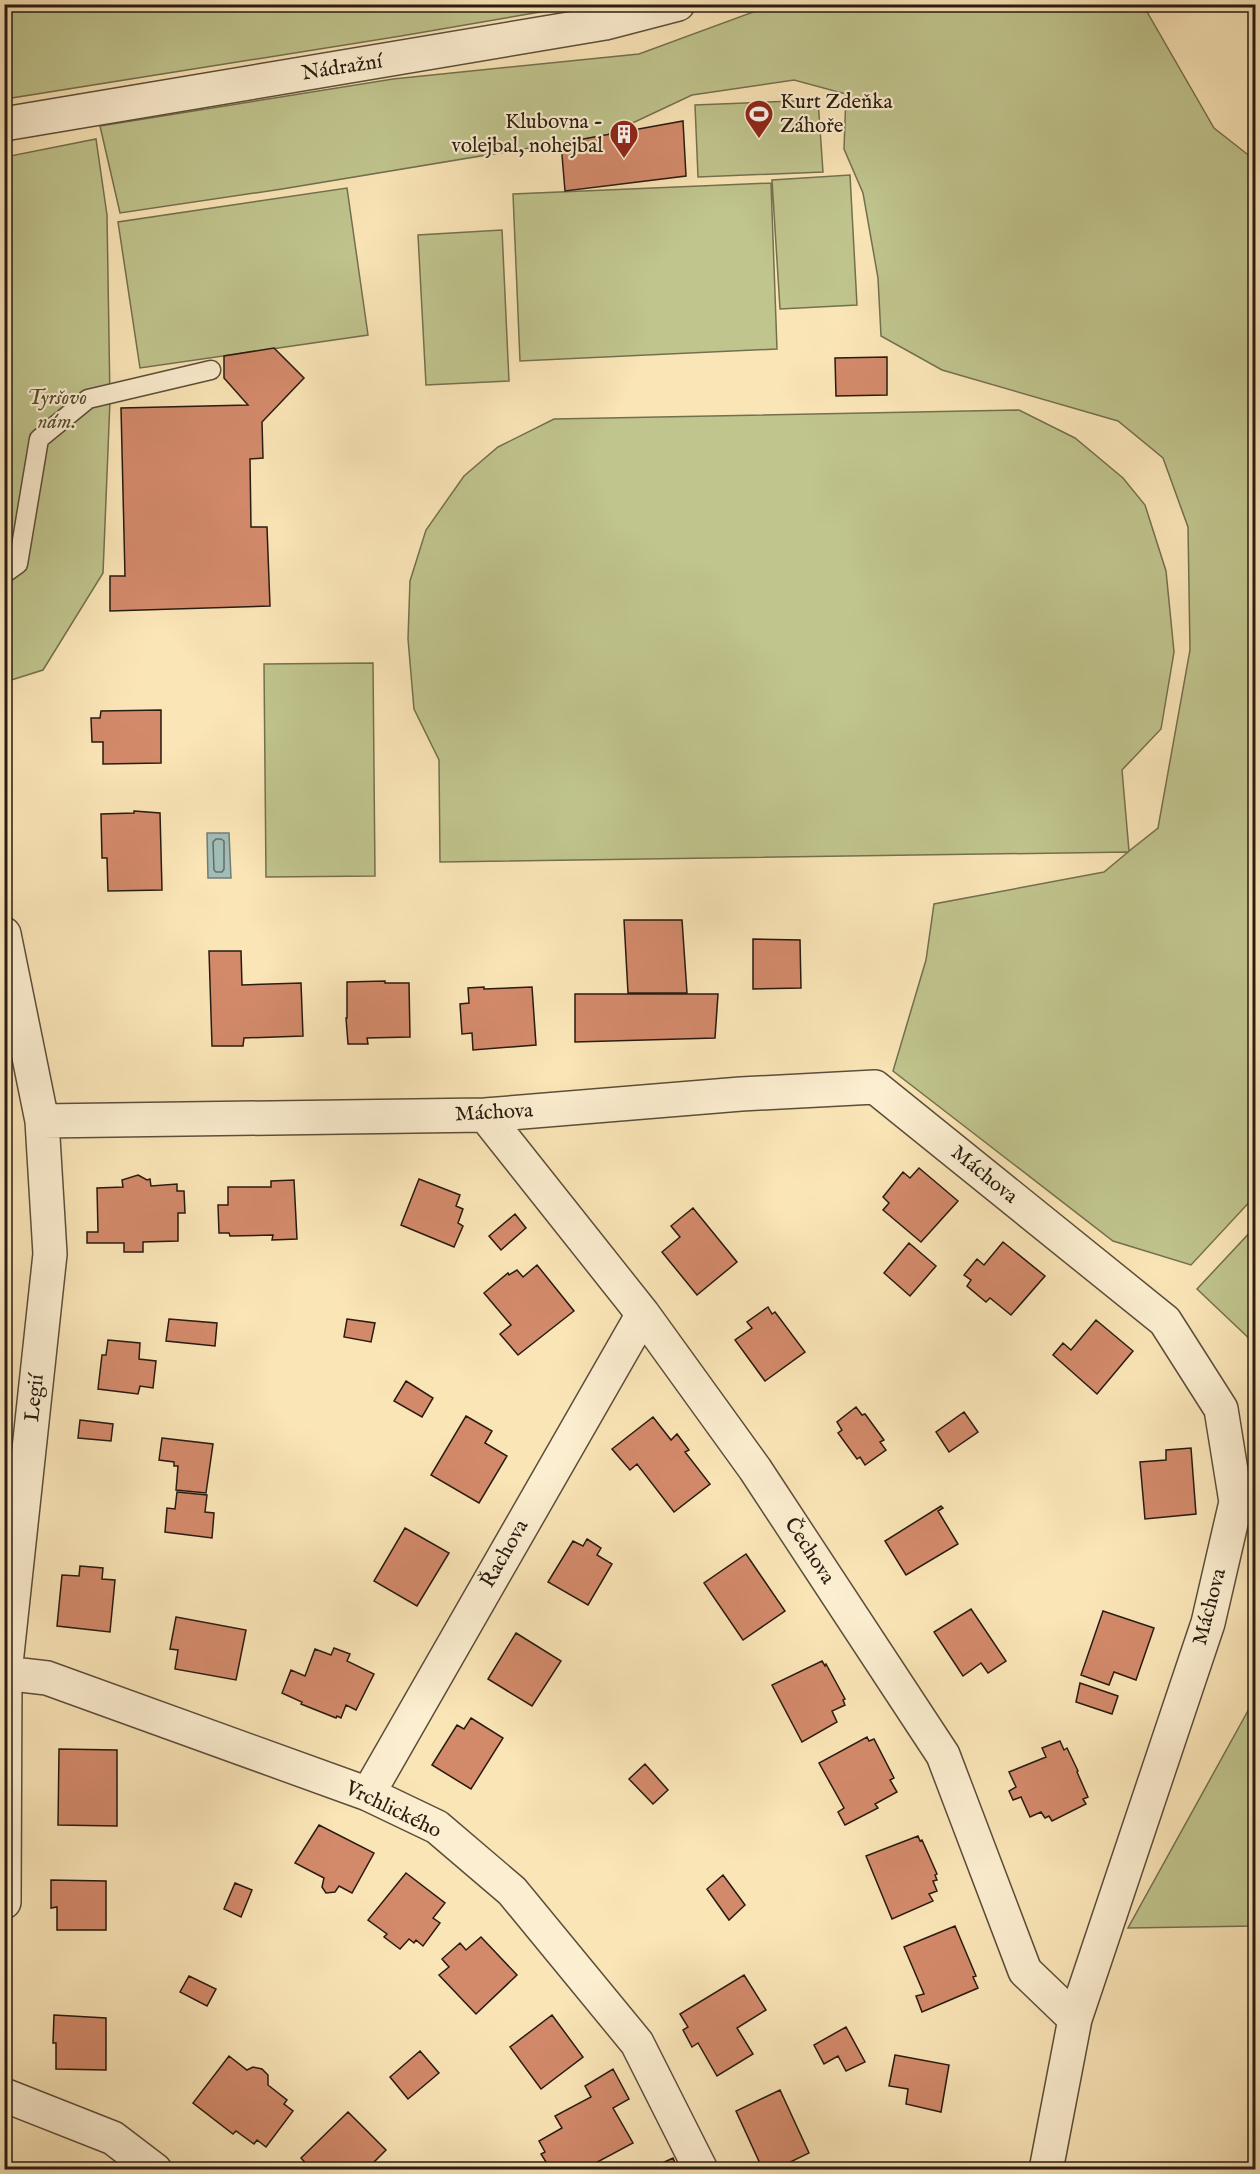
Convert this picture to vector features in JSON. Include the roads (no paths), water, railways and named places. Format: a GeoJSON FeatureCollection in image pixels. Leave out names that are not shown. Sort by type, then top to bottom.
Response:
{"type":"FeatureCollection","features":[{"type":"Feature","properties":{"kind":"street","name":"Nádražní"},"geometry":{"type":"LineString","coordinates":[[4,124],[606,23],[678,4]]}},
{"type":"Feature","properties":{"kind":"street","name":"Legií"},"geometry":{"type":"LineString","coordinates":[[4,934],[42,1121],[50,1254],[5,1673],[4,1902]]}},
{"type":"Feature","properties":{"kind":"street","name":"Máchova"},"geometry":{"type":"LineString","coordinates":[[42,1121],[486,1115],[741,1094],[875,1087],[1165,1321],[1221,1409],[1236,1502],[1208,1623],[1075,2019],[1046,2169]]}},
{"type":"Feature","properties":{"kind":"street","name":"Čechova"},"geometry":{"type":"LineString","coordinates":[[486,1115],[643,1314],[755,1469],[943,1755],[1025,1971],[1075,2019]]}},
{"type":"Feature","properties":{"kind":"street","name":"Řachova"},"geometry":{"type":"LineString","coordinates":[[368,1794],[643,1314]]}},
{"type":"Feature","properties":{"kind":"street","name":"Vrchlického"},"geometry":{"type":"LineString","coordinates":[[5,1673],[47,1678],[368,1794],[437,1827],[512,1891],[638,2043],[701,2169]]}},
{"type":"Feature","properties":{"kind":"street"},"geometry":{"type":"LineString","coordinates":[[4,2095],[113,2138],[154,2169]]}},
{"type":"Feature","properties":{"kind":"lane"},"geometry":{"type":"LineString","coordinates":[[4,574],[18,564],[39,440],[88,399],[211,370]]}},
{"type":"Feature","properties":{"kind":"water"},"geometry":{"type":"Polygon","coordinates":[[[207,833],[229,833],[231,878],[208,878],[207,833]]]}},
{"type":"Feature","properties":{"kind":"place","name":"Kurt Zdeňka Záhoře"},"geometry":{"type":"Point","coordinates":[759,140]}},
{"type":"Feature","properties":{"kind":"place","name":"Klubovna - volejbal, nohejbal"},"geometry":{"type":"Point","coordinates":[624,160]}},
{"type":"Feature","properties":{"kind":"park label","name":"Tyršovo nám."},"geometry":{"type":"Point","coordinates":[57,410]}}]}
